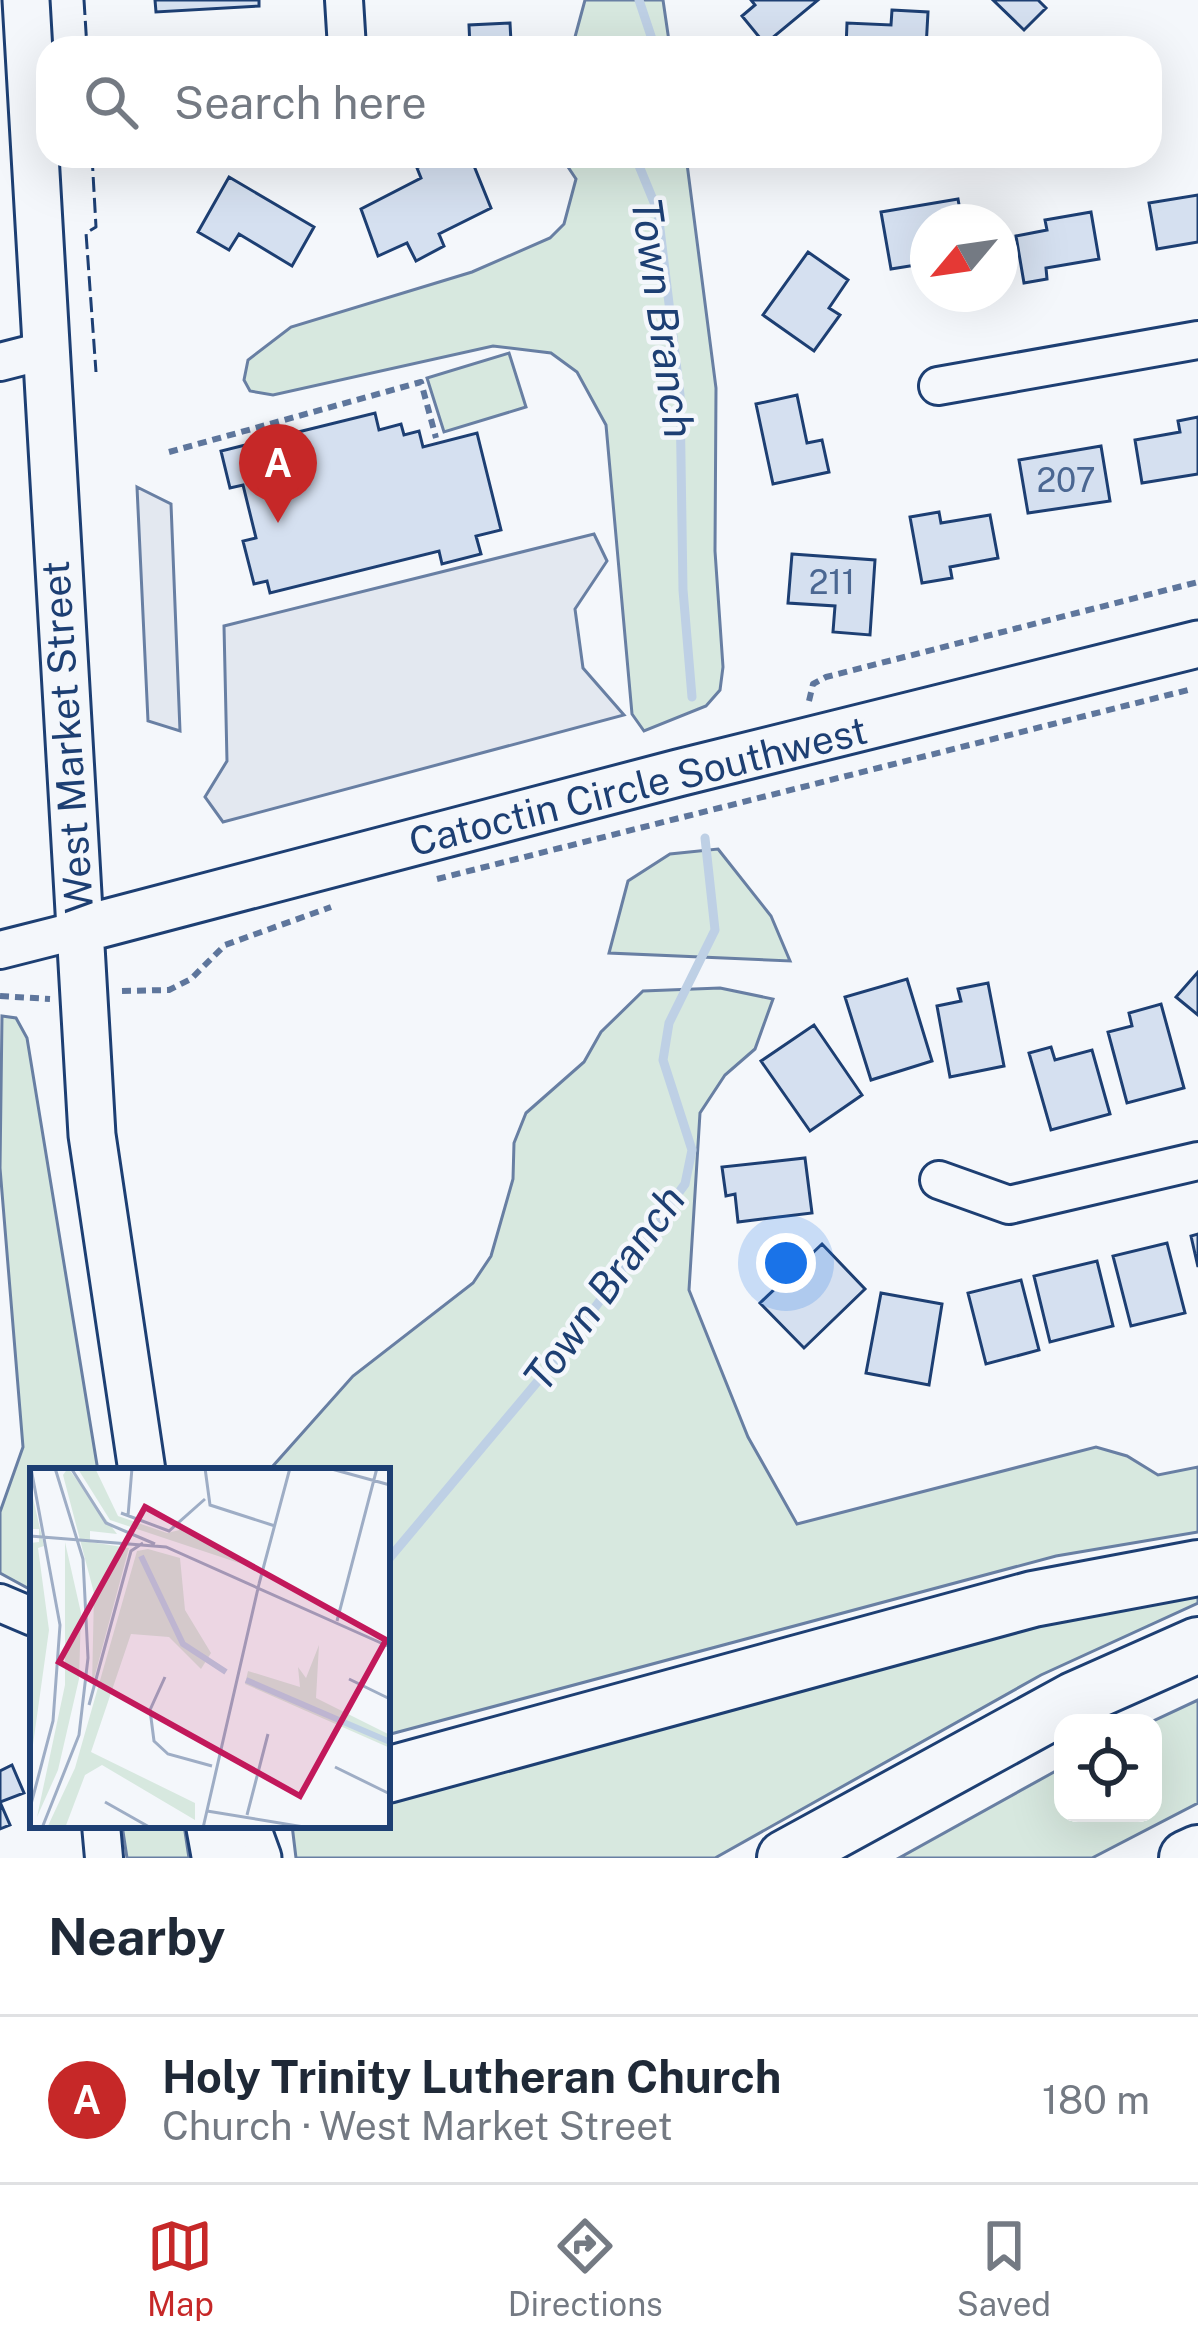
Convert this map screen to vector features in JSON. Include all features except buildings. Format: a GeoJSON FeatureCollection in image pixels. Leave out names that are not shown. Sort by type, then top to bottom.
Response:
{"type":"FeatureCollection","features":[{"type":"Feature","properties":{"kind":"highway"},"geometry":{"type":"LineString","coordinates":[[390,1774],[1033,1599],[1198,1568]]}},
{"type":"Feature","properties":{"kind":"highway"},"geometry":{"type":"LineString","coordinates":[[785,1858],[1074,1700],[1198,1645]]}},
{"type":"Feature","properties":{"kind":"highway"},"geometry":{"type":"LineString","coordinates":[[215,1828],[220,1858]]}},
{"type":"Feature","properties":{"kind":"highway"},"geometry":{"type":"LineString","coordinates":[[1187,1858],[1198,1853]]}},
{"type":"Feature","properties":{"kind":"main road","name":"West Market Street"},"geometry":{"type":"LineString","coordinates":[[26,0],[22,356],[104,1237],[142,1468]]}},
{"type":"Feature","properties":{"kind":"main road","name":"Catoctin Circle Southwest"},"geometry":{"type":"LineString","coordinates":[[79,930],[800,766],[1198,644]]}},
{"type":"Feature","properties":{"kind":"main road"},"geometry":{"type":"LineString","coordinates":[[247,1828],[258,1858]]}},
{"type":"Feature","properties":{"kind":"street"},"geometry":{"type":"LineString","coordinates":[[344,0],[346,36]]}},
{"type":"Feature","properties":{"kind":"street"},"geometry":{"type":"LineString","coordinates":[[938,386],[1198,340]]}},
{"type":"Feature","properties":{"kind":"street"},"geometry":{"type":"LineString","coordinates":[[0,950],[79,930]]}},
{"type":"Feature","properties":{"kind":"street"},"geometry":{"type":"LineString","coordinates":[[939,1180],[1009,1205],[1198,1161]]}},
{"type":"Feature","properties":{"kind":"street"},"geometry":{"type":"LineString","coordinates":[[0,1604],[30,1615]]}},
{"type":"Feature","properties":{"kind":"street"},"geometry":{"type":"LineString","coordinates":[[101,1828],[104,1858]]}},
{"type":"Feature","properties":{"kind":"path"},"geometry":{"type":"LineString","coordinates":[[169,452],[421,382],[436,438]]}},
{"type":"Feature","properties":{"kind":"path"},"geometry":{"type":"LineString","coordinates":[[800,766],[814,724],[808,696],[813,684],[826,677],[1198,582]]}},
{"type":"Feature","properties":{"kind":"path"},"geometry":{"type":"LineString","coordinates":[[432,881],[800,766],[1198,687]]}},
{"type":"Feature","properties":{"kind":"path"},"geometry":{"type":"LineString","coordinates":[[0,996],[16,1000],[169,990],[191,979],[225,945],[341,904]]}},
{"type":"Feature","properties":{"kind":"shaded area"},"geometry":{"type":"Polygon","coordinates":[[[585,0],[663,0],[668,36],[575,36],[585,0]]]}},
{"type":"Feature","properties":{"kind":"shaded area"},"geometry":{"type":"Polygon","coordinates":[[[569,168],[688,168],[716,388],[720,690],[706,706],[644,731],[632,714],[606,425],[577,372],[551,353],[493,346],[273,395],[250,391],[244,380],[248,360],[291,327],[472,272],[550,238],[564,224],[576,179],[569,168]]]}},
{"type":"Feature","properties":{"kind":"shaded area"},"geometry":{"type":"Polygon","coordinates":[[[509,353],[526,407],[444,432],[427,378],[509,353]]]}},
{"type":"Feature","properties":{"kind":"shaded area"},"geometry":{"type":"Polygon","coordinates":[[[137,487],[171,504],[180,731],[148,721],[137,487]]]}},
{"type":"Feature","properties":{"kind":"shaded area"},"geometry":{"type":"Polygon","coordinates":[[[594,534],[607,561],[575,609],[583,668],[624,715],[223,822],[205,797],[227,761],[224,626],[594,534]]]}},
{"type":"Feature","properties":{"kind":"shaded area"},"geometry":{"type":"Polygon","coordinates":[[[718,849],[771,916],[790,961],[609,953],[628,881],[670,854],[718,849]]]}},
{"type":"Feature","properties":{"kind":"shaded area"},"geometry":{"type":"Polygon","coordinates":[[[720,988],[773,999],[755,1049],[725,1075],[700,1113],[689,1290],[748,1437],[797,1524],[1096,1447],[1127,1456],[1158,1475],[1198,1467],[1198,1532],[1056,1556],[390,1734],[390,1468],[266,1468],[272,1467],[353,1376],[473,1283],[491,1256],[513,1179],[514,1143],[526,1113],[584,1062],[601,1032],[643,991],[720,988]]]}},
{"type":"Feature","properties":{"kind":"shaded area"},"geometry":{"type":"Polygon","coordinates":[[[2,1016],[16,1018],[27,1038],[98,1468],[30,1468],[30,1589],[0,1573],[0,1512],[23,1447],[0,1168],[2,1016]]]}},
{"type":"Feature","properties":{"kind":"shaded area"},"geometry":{"type":"Polygon","coordinates":[[[1198,1590],[1198,1603],[1041,1675],[715,1858],[296,1858],[292,1828],[390,1828],[390,1793],[926,1644],[1198,1590]]]}},
{"type":"Feature","properties":{"kind":"shaded area"},"geometry":{"type":"Polygon","coordinates":[[[1198,1700],[1198,1803],[1162,1822],[1162,1717],[1198,1700]]]}},
{"type":"Feature","properties":{"kind":"shaded area"},"geometry":{"type":"Polygon","coordinates":[[[1054,1772],[1054,1822],[1161,1822],[1092,1858],[899,1858],[1054,1772]]]}},
{"type":"Feature","properties":{"kind":"shaded area"},"geometry":{"type":"Polygon","coordinates":[[[122,1828],[184,1828],[189,1858],[127,1858],[122,1828]]]}},
{"type":"Feature","properties":{"kind":"waterway","name":"Town Branch"},"geometry":{"type":"LineString","coordinates":[[639,0],[651,36]]}},
{"type":"Feature","properties":{"kind":"waterway","name":"Town Branch"},"geometry":{"type":"LineString","coordinates":[[640,168],[658,212],[680,395],[683,590],[692,697]]}},
{"type":"Feature","properties":{"kind":"waterway","name":"Town Branch"},"geometry":{"type":"LineString","coordinates":[[390,1557],[564,1350],[685,1184],[692,1150],[663,1060],[669,1023],[715,930],[705,838]]}},
{"type":"Feature","properties":{"kind":"fence"},"geometry":{"type":"LineString","coordinates":[[84,0],[86,36]]}},
{"type":"Feature","properties":{"kind":"fence"},"geometry":{"type":"LineString","coordinates":[[93,168],[96,227],[86,233],[96,372]]}},
{"type":"Feature","properties":{"kind":"place","name":"Holy Trinity Lutheran Church"},"geometry":{"type":"Point","coordinates":[278,523]}}]}
